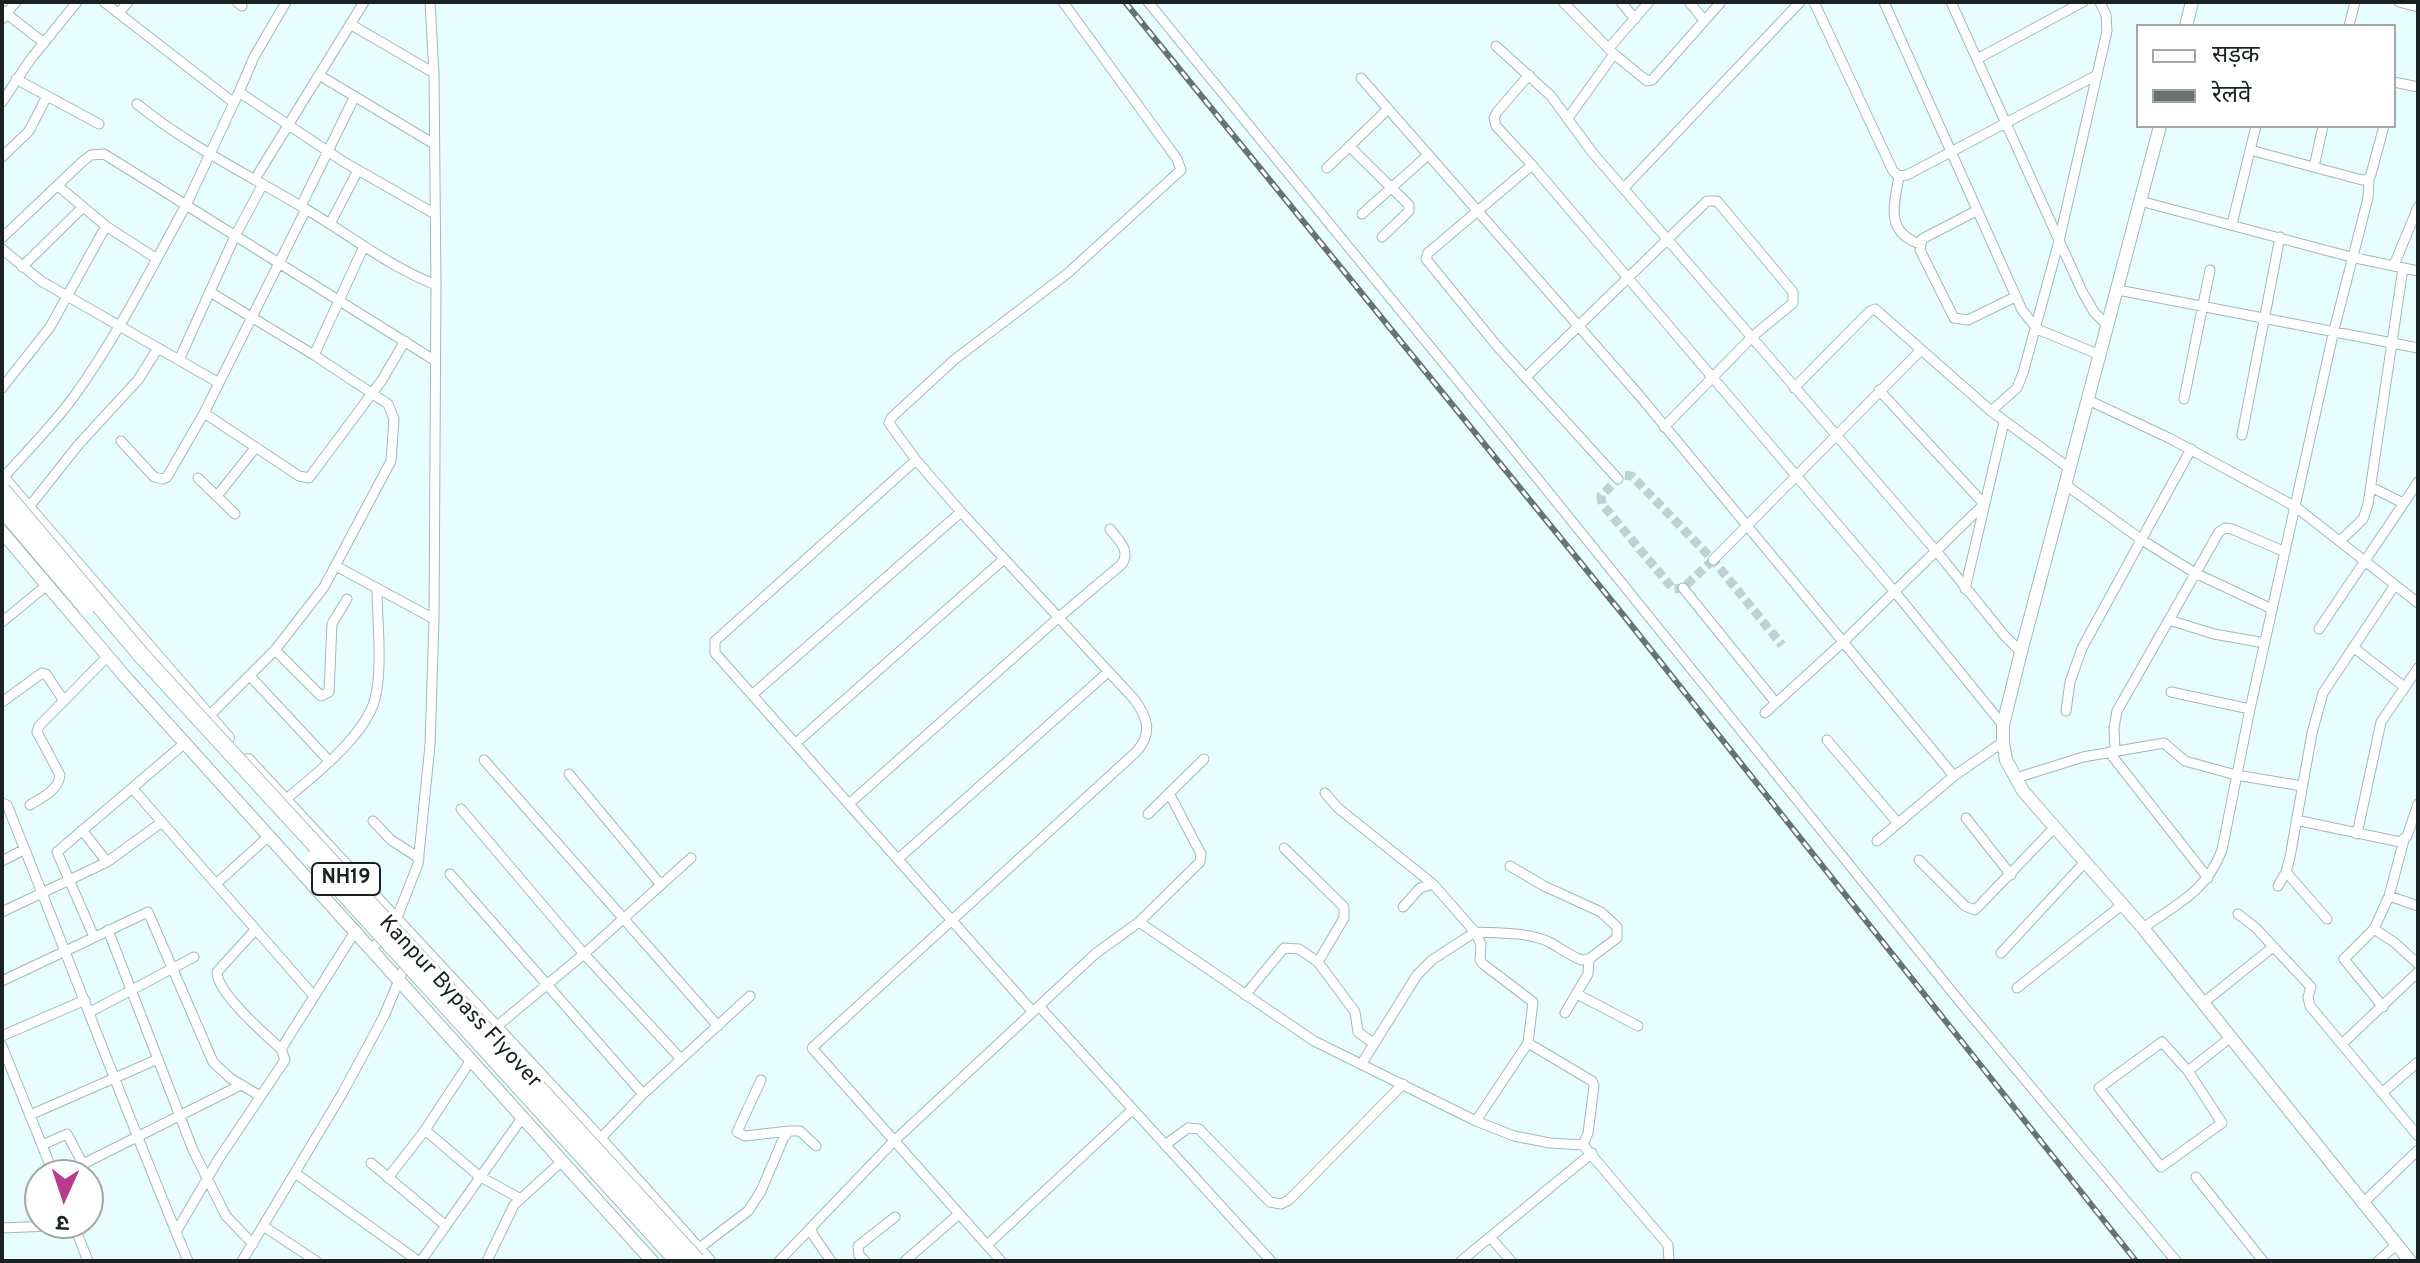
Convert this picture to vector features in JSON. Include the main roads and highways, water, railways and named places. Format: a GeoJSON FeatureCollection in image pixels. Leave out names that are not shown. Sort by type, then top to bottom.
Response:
{"type":"FeatureCollection","features":[{"type":"Feature","properties":{"kind":"highway","name":"Kanpur Bypass Flyover"},"geometry":{"type":"LineString","coordinates":[[2,490],[142,656],[698,1255]]}},
{"type":"Feature","properties":{"kind":"highway","name":"Kanpur Bypass Flyover"},"geometry":{"type":"LineString","coordinates":[[2,508],[133,662],[678,1261]]}},
{"type":"Feature","properties":{"kind":"main road"},"geometry":{"type":"LineString","coordinates":[[2189,24],[2192,2]]}},
{"type":"Feature","properties":{"kind":"main road"},"geometry":{"type":"LineString","coordinates":[[2159,128],[2003,725],[2006,760],[2023,791],[2143,928],[2362,1204],[2411,1261]]}},
{"type":"Feature","properties":{"kind":"main road"},"geometry":{"type":"LineString","coordinates":[[2,478],[209,716],[600,1139],[698,1255],[709,1261]]}},
{"type":"Feature","properties":{"kind":"main road"},"geometry":{"type":"LineString","coordinates":[[2,532],[185,743],[652,1261]]}},
{"type":"Feature","properties":{"kind":"tunnel"},"geometry":{"type":"LineString","coordinates":[[1713,560],[1683,588],[1673,589],[1602,504],[1601,496],[1622,475],[1632,476],[1713,560],[1782,645]]}},
{"type":"Feature","properties":{"kind":"railway"},"geometry":{"type":"LineString","coordinates":[[1125,2],[1624,616],[2136,1261]]}}]}
